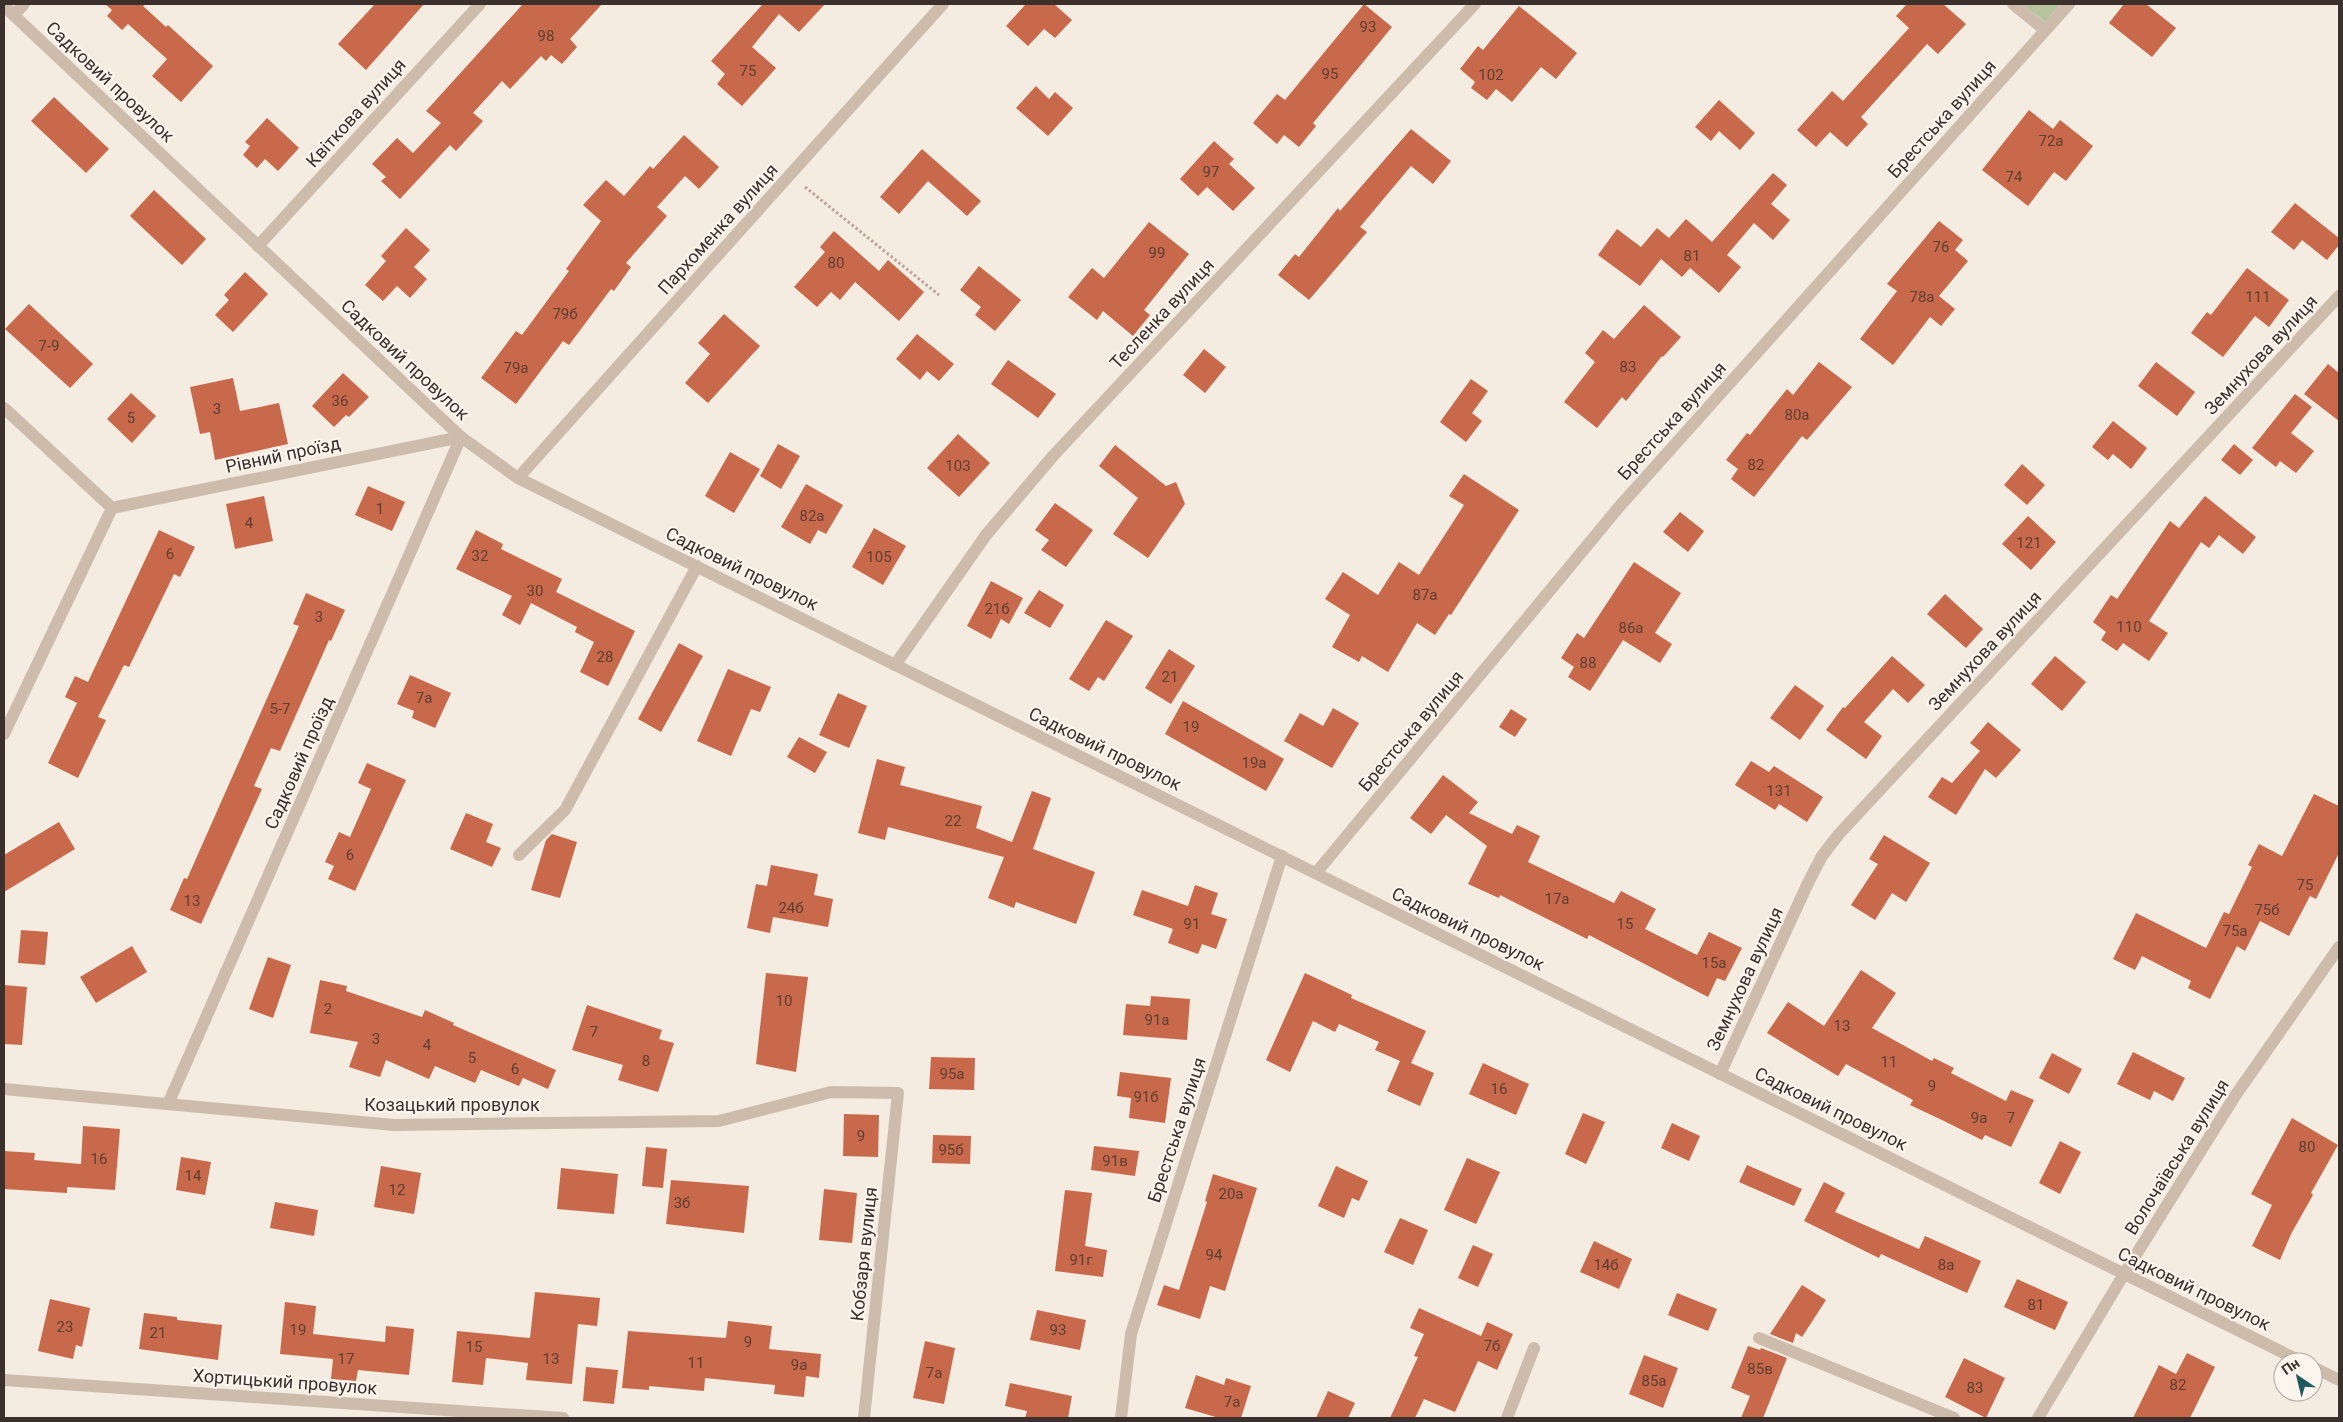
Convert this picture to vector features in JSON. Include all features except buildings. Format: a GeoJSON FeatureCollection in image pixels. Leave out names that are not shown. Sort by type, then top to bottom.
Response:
{"type":"FeatureCollection","features":[{"type":"Feature","properties":{"kind":"street"},"geometry":{"type":"LineString","coordinates":[[14,16],[24,4]]}},
{"type":"Feature","properties":{"kind":"street","name":"Квіткова вулиця"},"geometry":{"type":"LineString","coordinates":[[258,246],[480,4]]}},
{"type":"Feature","properties":{"kind":"street","name":"Пархоменка вулиця"},"geometry":{"type":"LineString","coordinates":[[518,478],[943,4]]}},
{"type":"Feature","properties":{"kind":"street","name":"Тесленка вулиця"},"geometry":{"type":"LineString","coordinates":[[895,665],[986,535],[1053,456],[1475,4]]}},
{"type":"Feature","properties":{"kind":"street"},"geometry":{"type":"LineString","coordinates":[[2013,4],[2045,30]]}},
{"type":"Feature","properties":{"kind":"street","name":"Брестська вулиця"},"geometry":{"type":"LineString","coordinates":[[1316,873],[1619,507],[2069,4]]}},
{"type":"Feature","properties":{"kind":"street","name":"Садковий провулок"},"geometry":{"type":"LineString","coordinates":[[4,6],[462,437],[518,478],[2282,1352]]}},
{"type":"Feature","properties":{"kind":"street","name":"Земнухова вулиця"},"geometry":{"type":"LineString","coordinates":[[1720,1074],[1808,882],[1822,856],[1839,834],[2339,296]]}},
{"type":"Feature","properties":{"kind":"street"},"geometry":{"type":"LineString","coordinates":[[4,408],[112,508],[4,734]]}},
{"type":"Feature","properties":{"kind":"street","name":"Рівний проїзд"},"geometry":{"type":"LineString","coordinates":[[112,508],[462,437]]}},
{"type":"Feature","properties":{"kind":"street","name":"Садковий проїзд"},"geometry":{"type":"LineString","coordinates":[[168,1104],[462,437]]}},
{"type":"Feature","properties":{"kind":"street"},"geometry":{"type":"LineString","coordinates":[[519,855],[565,810],[697,566]]}},
{"type":"Feature","properties":{"kind":"street","name":"Брестська вулиця"},"geometry":{"type":"LineString","coordinates":[[1121,1418],[1130,1334],[1282,856]]}},
{"type":"Feature","properties":{"kind":"street","name":"Волочаївська вулиця"},"geometry":{"type":"LineString","coordinates":[[2038,1418],[2124,1274],[2235,1096],[2339,946]]}},
{"type":"Feature","properties":{"kind":"street","name":"Козацький провулок"},"geometry":{"type":"LineString","coordinates":[[4,1089],[394,1125],[719,1121],[831,1092],[898,1093]]}},
{"type":"Feature","properties":{"kind":"street","name":"Кобзаря вулиця"},"geometry":{"type":"LineString","coordinates":[[864,1418],[898,1093]]}},
{"type":"Feature","properties":{"kind":"street"},"geometry":{"type":"LineString","coordinates":[[1759,1338],[1954,1418]]}},
{"type":"Feature","properties":{"kind":"street"},"geometry":{"type":"LineString","coordinates":[[1507,1418],[1534,1348]]}},
{"type":"Feature","properties":{"kind":"street"},"geometry":{"type":"LineString","coordinates":[[2323,1372],[2339,1380]]}},
{"type":"Feature","properties":{"kind":"street","name":"Хортицький провулок"},"geometry":{"type":"LineString","coordinates":[[4,1380],[564,1418]]}},
{"type":"Feature","properties":{"kind":"path"},"geometry":{"type":"LineString","coordinates":[[790,175],[939,295]]}},
{"type":"Feature","properties":{"kind":"green space"},"geometry":{"type":"Polygon","coordinates":[[[2022,4],[2061,4],[2045,22],[2022,4]]]}}]}
